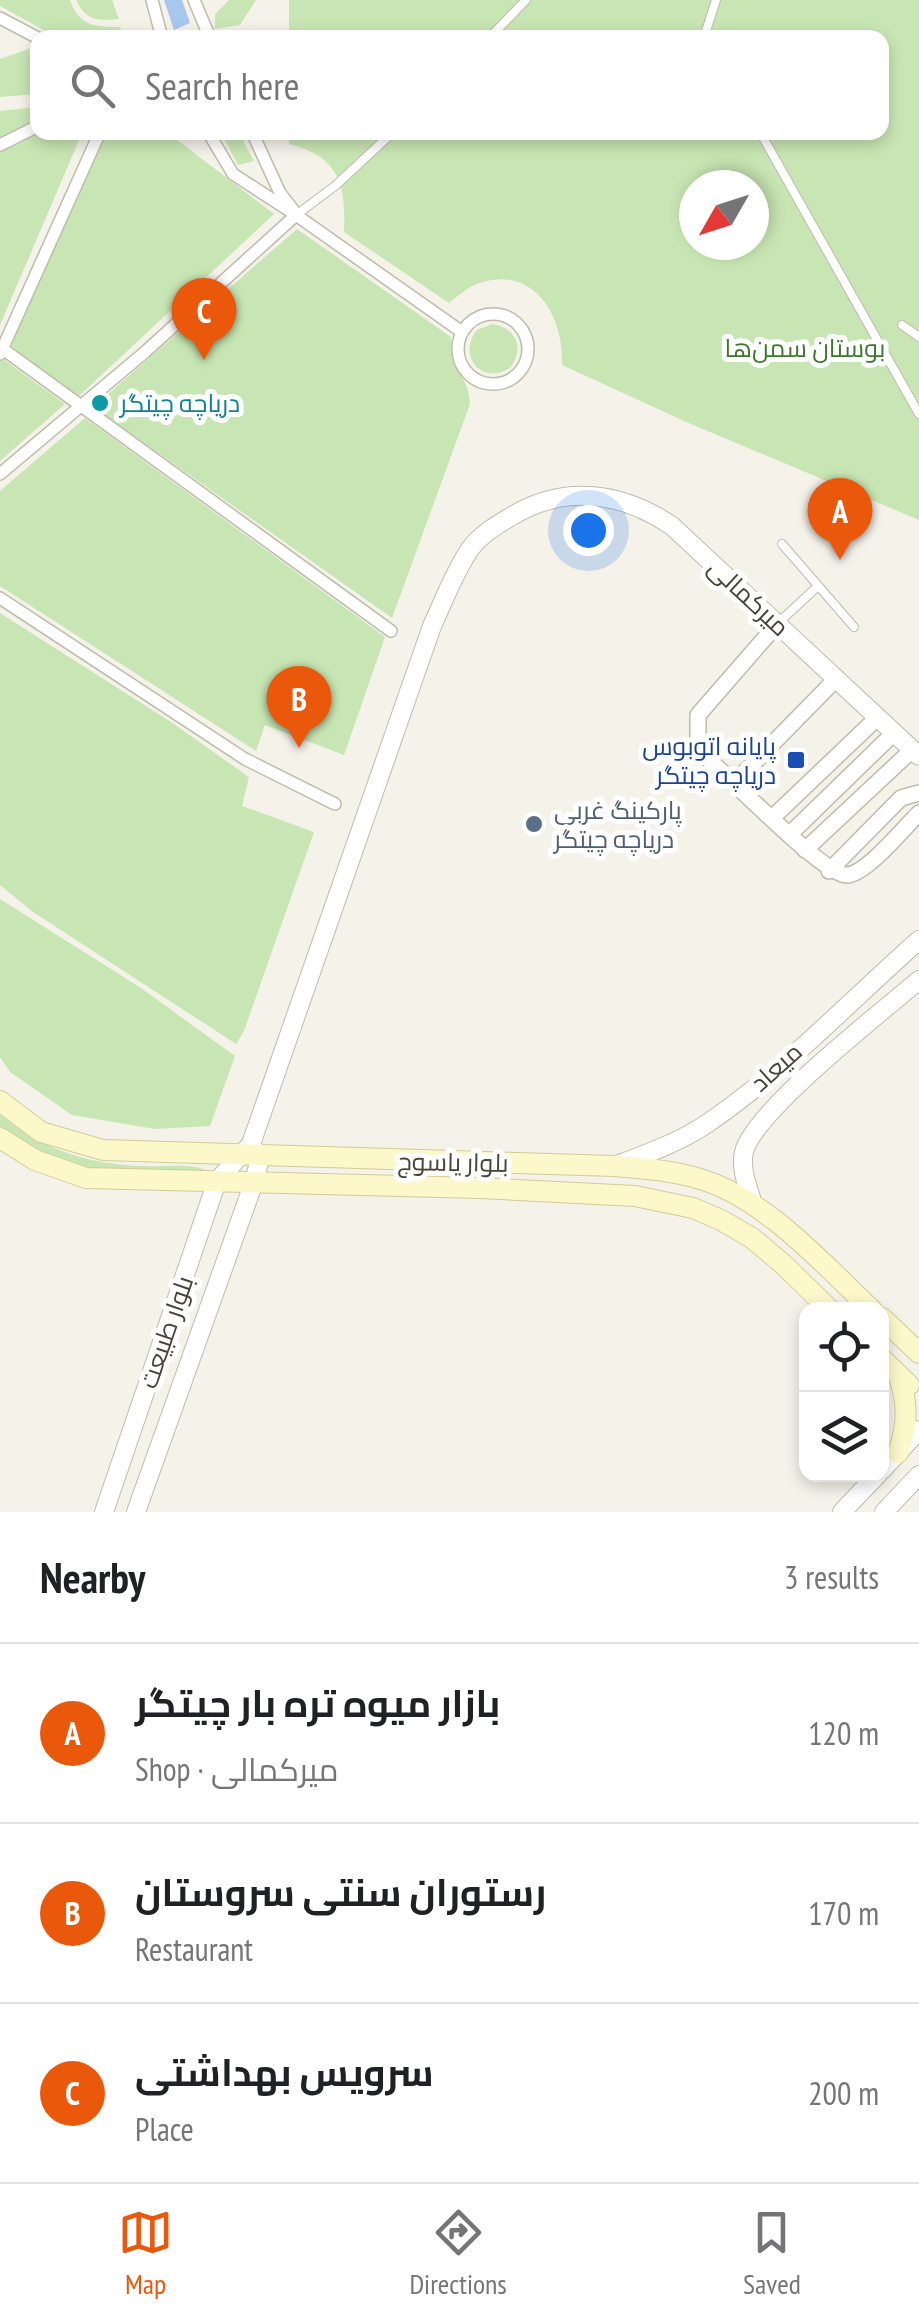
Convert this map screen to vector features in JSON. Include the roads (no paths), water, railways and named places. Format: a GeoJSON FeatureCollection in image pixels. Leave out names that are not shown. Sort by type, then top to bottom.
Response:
{"type":"FeatureCollection","features":[{"type":"Feature","properties":{"kind":"main road","name":"بلوار یاسوج"},"geometry":{"type":"LineString","coordinates":[[0,1101],[41,1132],[78,1146],[127,1153],[249,1153],[615,1166],[663,1170],[702,1179],[753,1204],[863,1302]]}},
{"type":"Feature","properties":{"kind":"main road","name":"بلوار یاسوج"},"geometry":{"type":"LineString","coordinates":[[0,1138],[35,1160],[86,1178],[635,1196],[693,1208],[752,1238],[821,1302]]}},
{"type":"Feature","properties":{"kind":"main road"},"geometry":{"type":"LineString","coordinates":[[889,1325],[919,1353]]}},
{"type":"Feature","properties":{"kind":"main road"},"geometry":{"type":"LineString","coordinates":[[889,1367],[919,1394]]}},
{"type":"Feature","properties":{"kind":"main road"},"geometry":{"type":"LineString","coordinates":[[898,1453],[907,1416],[899,1376]]}},
{"type":"Feature","properties":{"kind":"street"},"geometry":{"type":"LineString","coordinates":[[152,0],[160,30]]}},
{"type":"Feature","properties":{"kind":"street"},"geometry":{"type":"LineString","coordinates":[[194,0],[207,30]]}},
{"type":"Feature","properties":{"kind":"street"},"geometry":{"type":"LineString","coordinates":[[0,18],[30,34]]}},
{"type":"Feature","properties":{"kind":"street"},"geometry":{"type":"LineString","coordinates":[[0,145],[30,130]]}},
{"type":"Feature","properties":{"kind":"street"},"geometry":{"type":"LineString","coordinates":[[96,140],[1,350],[391,631]]}},
{"type":"Feature","properties":{"kind":"street"},"geometry":{"type":"LineString","coordinates":[[213,140],[233,174],[462,332]]}},
{"type":"Feature","properties":{"kind":"street"},"geometry":{"type":"LineString","coordinates":[[256,140],[280,192],[296,214]]}},
{"type":"Feature","properties":{"kind":"street"},"geometry":{"type":"LineString","coordinates":[[0,474],[176,325],[296,214]]}},
{"type":"Feature","properties":{"kind":"street"},"geometry":{"type":"LineString","coordinates":[[501,315],[512,319],[526,336],[523,369],[505,383],[479,382],[462,366],[458,355],[462,332],[479,317],[501,315]]}},
{"type":"Feature","properties":{"kind":"street","name":"میرکمالی"},"geometry":{"type":"LineString","coordinates":[[249,1153],[432,626],[472,546],[490,529],[526,507],[551,497],[589,494],[648,510],[672,526],[916,753]]}},
{"type":"Feature","properties":{"kind":"street"},"geometry":{"type":"LineString","coordinates":[[0,598],[245,759],[335,804]]}},
{"type":"Feature","properties":{"kind":"street"},"geometry":{"type":"LineString","coordinates":[[778,623],[698,715],[698,744],[710,761],[830,870],[851,875],[864,867],[919,814]]}},
{"type":"Feature","properties":{"kind":"street"},"geometry":{"type":"LineString","coordinates":[[735,782],[837,678]]}},
{"type":"Feature","properties":{"kind":"street"},"geometry":{"type":"LineString","coordinates":[[772,818],[877,718]]}},
{"type":"Feature","properties":{"kind":"street"},"geometry":{"type":"LineString","coordinates":[[790,834],[894,733]]}},
{"type":"Feature","properties":{"kind":"street"},"geometry":{"type":"LineString","coordinates":[[805,850],[916,753]]}},
{"type":"Feature","properties":{"kind":"street"},"geometry":{"type":"LineString","coordinates":[[830,870],[902,798],[919,793]]}},
{"type":"Feature","properties":{"kind":"street","name":"میعاد"},"geometry":{"type":"LineString","coordinates":[[615,1166],[664,1148],[747,1094],[919,940]]}},
{"type":"Feature","properties":{"kind":"street","name":"میعاد"},"geometry":{"type":"LineString","coordinates":[[753,1204],[743,1172],[744,1153],[760,1121],[919,980]]}},
{"type":"Feature","properties":{"kind":"street","name":"بلوار طبیعت"},"geometry":{"type":"LineString","coordinates":[[104,1512],[217,1181],[249,1153]]}},
{"type":"Feature","properties":{"kind":"street","name":"بلوار طبیعت"},"geometry":{"type":"LineString","coordinates":[[136,1512],[254,1182],[249,1153]]}},
{"type":"Feature","properties":{"kind":"street"},"geometry":{"type":"LineString","coordinates":[[889,1462],[919,1430]]}},
{"type":"Feature","properties":{"kind":"street"},"geometry":{"type":"LineString","coordinates":[[884,1512],[919,1475]]}},
{"type":"Feature","properties":{"kind":"street"},"geometry":{"type":"LineString","coordinates":[[842,1512],[870,1482]]}},
{"type":"Feature","properties":{"kind":"lane"},"geometry":{"type":"LineString","coordinates":[[497,30],[526,0]]}},
{"type":"Feature","properties":{"kind":"lane"},"geometry":{"type":"LineString","coordinates":[[706,30],[716,0]]}},
{"type":"Feature","properties":{"kind":"lane"},"geometry":{"type":"LineString","coordinates":[[296,214],[335,186],[384,140]]}},
{"type":"Feature","properties":{"kind":"lane"},"geometry":{"type":"LineString","coordinates":[[765,140],[919,414]]}},
{"type":"Feature","properties":{"kind":"lane"},"geometry":{"type":"LineString","coordinates":[[902,325],[919,338]]}},
{"type":"Feature","properties":{"kind":"lane"},"geometry":{"type":"LineString","coordinates":[[782,544],[854,628]]}},
{"type":"Feature","properties":{"kind":"lane"},"geometry":{"type":"LineString","coordinates":[[778,623],[817,587]]}},
{"type":"Feature","properties":{"kind":"water"},"geometry":{"type":"Polygon","coordinates":[[[164,0],[182,0],[190,23],[174,30],[164,0]]]}},
{"type":"Feature","properties":{"kind":"place","name":"سرویس بهداشتی"},"geometry":{"type":"Point","coordinates":[204,360]}},
{"type":"Feature","properties":{"kind":"place","name":"دریاچه چیتگر"},"geometry":{"type":"Point","coordinates":[100,403]}},
{"type":"Feature","properties":{"kind":"place","name":"بازار میوه تره بار چیتگر"},"geometry":{"type":"Point","coordinates":[840,560]}},
{"type":"Feature","properties":{"kind":"place","name":"رستوران سنتی سروستان"},"geometry":{"type":"Point","coordinates":[299,748]}},
{"type":"Feature","properties":{"kind":"place","name":"پایانه اتوبوس دریاچه چیتگر"},"geometry":{"type":"Point","coordinates":[796,760]}},
{"type":"Feature","properties":{"kind":"place","name":"پارکینگ غربی دریاچه چیتگر"},"geometry":{"type":"Point","coordinates":[534,824]}},
{"type":"Feature","properties":{"kind":"park label","name":"بوستان سمن‌ها"},"geometry":{"type":"Point","coordinates":[805,348]}}]}
